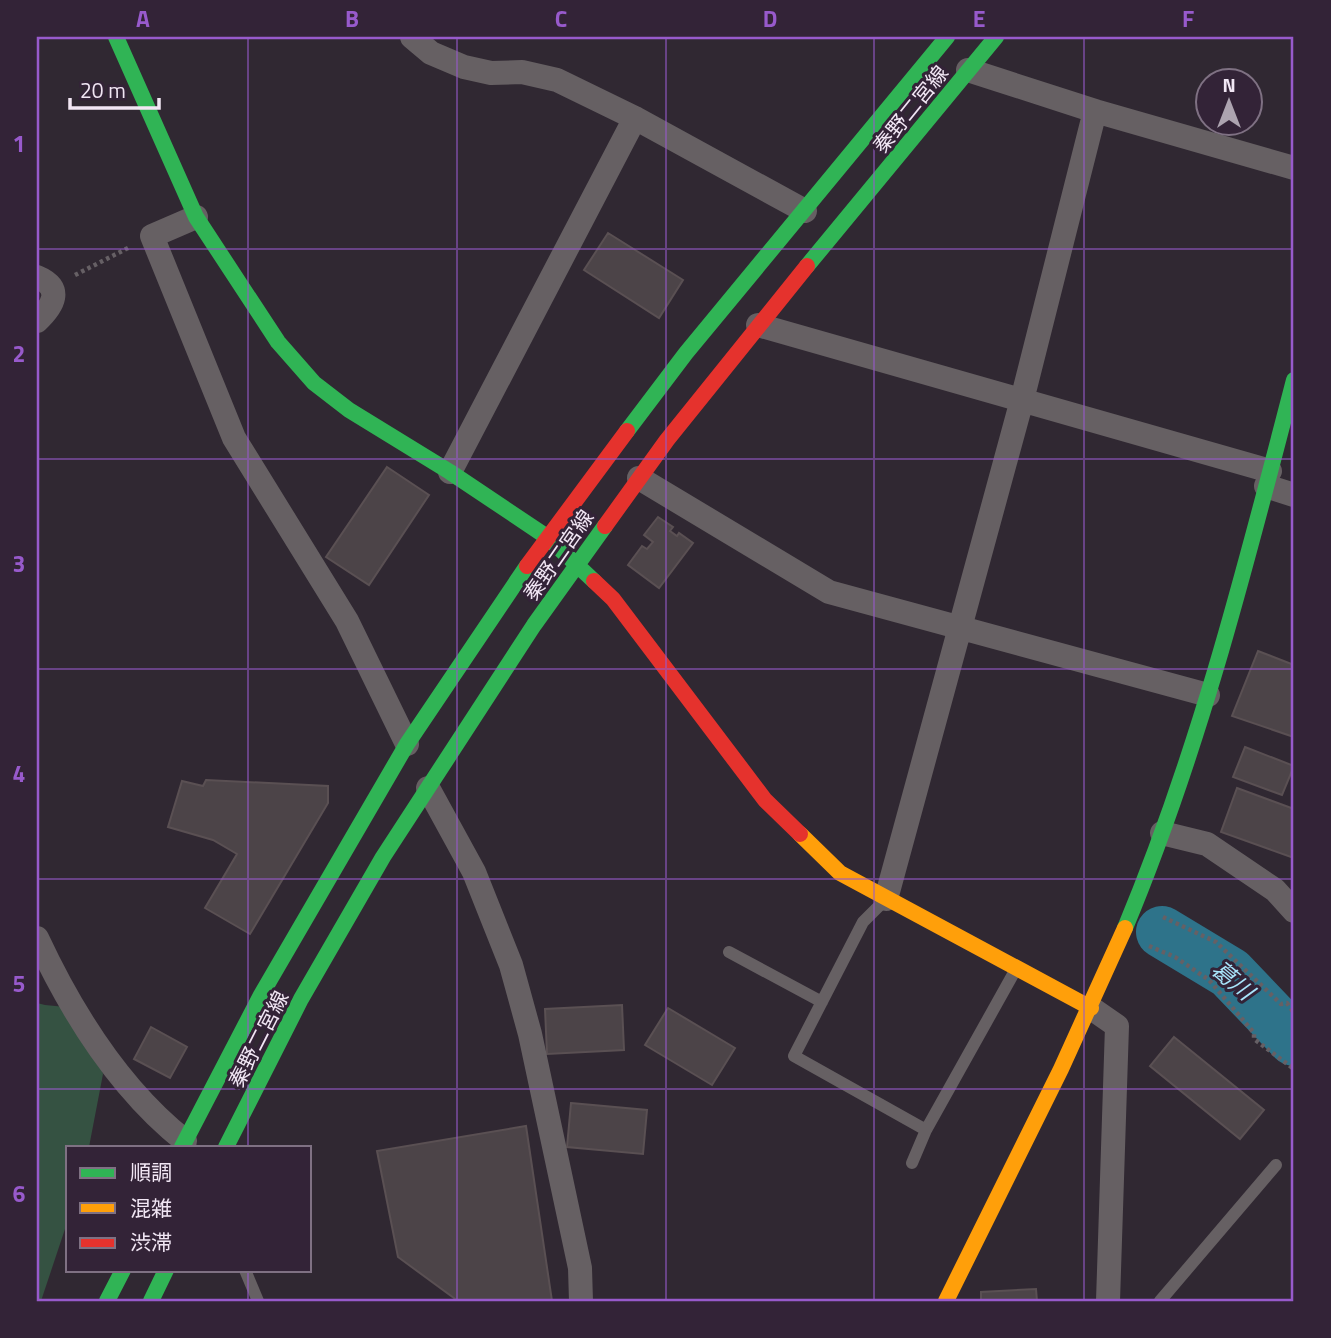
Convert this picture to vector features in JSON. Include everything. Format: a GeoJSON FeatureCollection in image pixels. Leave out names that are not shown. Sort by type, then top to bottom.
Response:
{"type":"FeatureCollection","features":[{"type":"Feature","properties":{"kind":"main road"},"geometry":{"type":"LineString","coordinates":[[116,37],[196,217],[278,342],[314,383],[349,410],[450,472],[547,537],[613,599],[765,800],[840,873],[1091,1008]]}},
{"type":"Feature","properties":{"kind":"main road","name":"秦野二宮線"},"geometry":{"type":"LineString","coordinates":[[227,1146],[301,999],[383,857],[534,625],[639,478],[758,325],[996,37]]}},
{"type":"Feature","properties":{"kind":"main road","name":"秦野二宮線"},"geometry":{"type":"LineString","coordinates":[[183,1144],[261,995],[407,744],[547,537],[686,353],[804,211],[936,40]]}},
{"type":"Feature","properties":{"kind":"main road"},"geometry":{"type":"LineString","coordinates":[[946,1301],[1091,1008],[1162,833],[1208,695],[1294,380]]}},
{"type":"Feature","properties":{"kind":"main road"},"geometry":{"type":"LineString","coordinates":[[107,1301],[122,1272]]}},
{"type":"Feature","properties":{"kind":"main road"},"geometry":{"type":"LineString","coordinates":[[151,1301],[165,1272]]}},
{"type":"Feature","properties":{"kind":"street"},"geometry":{"type":"LineString","coordinates":[[412,37],[431,53],[464,67],[491,73],[522,72],[557,80],[635,118],[804,211]]}},
{"type":"Feature","properties":{"kind":"street"},"geometry":{"type":"LineString","coordinates":[[968,71],[1095,111],[1294,168]]}},
{"type":"Feature","properties":{"kind":"street"},"geometry":{"type":"LineString","coordinates":[[886,899],[1022,400],[1095,111]]}},
{"type":"Feature","properties":{"kind":"street"},"geometry":{"type":"LineString","coordinates":[[450,472],[635,118]]}},
{"type":"Feature","properties":{"kind":"street"},"geometry":{"type":"LineString","coordinates":[[196,217],[152,236],[234,438],[348,621],[407,744]]}},
{"type":"Feature","properties":{"kind":"street"},"geometry":{"type":"LineString","coordinates":[[37,276],[51,289],[54,298],[50,309],[37,321]]}},
{"type":"Feature","properties":{"kind":"street"},"geometry":{"type":"LineString","coordinates":[[758,325],[1022,400],[1268,478],[1294,495]]}},
{"type":"Feature","properties":{"kind":"street"},"geometry":{"type":"LineString","coordinates":[[639,478],[829,592],[1208,695]]}},
{"type":"Feature","properties":{"kind":"street"},"geometry":{"type":"LineString","coordinates":[[428,788],[474,872],[511,965],[530,1034],[580,1268],[581,1301]]}},
{"type":"Feature","properties":{"kind":"street"},"geometry":{"type":"LineString","coordinates":[[1162,833],[1207,844],[1275,890],[1294,911]]}},
{"type":"Feature","properties":{"kind":"street"},"geometry":{"type":"LineString","coordinates":[[37,938],[51,968],[104,1055],[156,1119],[183,1144]]}},
{"type":"Feature","properties":{"kind":"street"},"geometry":{"type":"LineString","coordinates":[[1091,1008],[1117,1026],[1108,1301]]}},
{"type":"Feature","properties":{"kind":"lane"},"geometry":{"type":"LineString","coordinates":[[886,899],[863,922],[794,1056],[926,1130]]}},
{"type":"Feature","properties":{"kind":"lane"},"geometry":{"type":"LineString","coordinates":[[729,952],[822,1002]]}},
{"type":"Feature","properties":{"kind":"lane"},"geometry":{"type":"LineString","coordinates":[[912,1163],[926,1130],[1016,968]]}},
{"type":"Feature","properties":{"kind":"lane"},"geometry":{"type":"LineString","coordinates":[[1160,1301],[1276,1166]]}},
{"type":"Feature","properties":{"kind":"lane"},"geometry":{"type":"LineString","coordinates":[[246,1272],[258,1301]]}},
{"type":"Feature","properties":{"kind":"path"},"geometry":{"type":"LineString","coordinates":[[87,269],[138,243]]}},
{"type":"Feature","properties":{"kind":"path"},"geometry":{"type":"LineString","coordinates":[[1156,913],[1216,942],[1281,1004],[1287,1003],[1294,1013]]}},
{"type":"Feature","properties":{"kind":"path"},"geometry":{"type":"LineString","coordinates":[[1142,943],[1175,957],[1209,980],[1254,1033],[1254,1039],[1294,1069]]}},
{"type":"Feature","properties":{"kind":"green space"},"geometry":{"type":"Polygon","coordinates":[[[37,1003],[86,1009],[103,1074],[89,1146],[66,1146],[66,1226],[41,1301],[37,1301],[37,1003]]]}},
{"type":"Feature","properties":{"kind":"building"},"geometry":{"type":"Polygon","coordinates":[[[608,233],[683,280],[659,318],[584,270],[608,233]]]}},
{"type":"Feature","properties":{"kind":"building"},"geometry":{"type":"Polygon","coordinates":[[[387,467],[429,495],[369,585],[326,557],[387,467]]]}},
{"type":"Feature","properties":{"kind":"building"},"geometry":{"type":"Polygon","coordinates":[[[658,517],[673,527],[670,531],[677,536],[679,533],[693,543],[659,588],[628,565],[642,546],[647,549],[653,542],[644,535],[658,517]]]}},
{"type":"Feature","properties":{"kind":"building"},"geometry":{"type":"Polygon","coordinates":[[[1258,651],[1294,665],[1294,737],[1232,716],[1258,651]]]}},
{"type":"Feature","properties":{"kind":"building"},"geometry":{"type":"Polygon","coordinates":[[[1245,747],[1294,766],[1282,795],[1233,777],[1245,747]]]}},
{"type":"Feature","properties":{"kind":"building"},"geometry":{"type":"Polygon","coordinates":[[[206,780],[328,786],[328,803],[250,934],[205,908],[237,854],[213,840],[168,827],[182,781],[203,786],[206,780]]]}},
{"type":"Feature","properties":{"kind":"building"},"geometry":{"type":"Polygon","coordinates":[[[1237,788],[1294,809],[1294,858],[1221,832],[1237,788]]]}},
{"type":"Feature","properties":{"kind":"building"},"geometry":{"type":"Polygon","coordinates":[[[622,1005],[624,1050],[547,1054],[545,1009],[622,1005]]]}},
{"type":"Feature","properties":{"kind":"building"},"geometry":{"type":"Polygon","coordinates":[[[668,1008],[735,1048],[712,1085],[645,1045],[668,1008]]]}},
{"type":"Feature","properties":{"kind":"building"},"geometry":{"type":"Polygon","coordinates":[[[151,1027],[187,1047],[170,1078],[134,1059],[151,1027]]]}},
{"type":"Feature","properties":{"kind":"building"},"geometry":{"type":"Polygon","coordinates":[[[1174,1037],[1264,1110],[1240,1139],[1150,1066],[1174,1037]]]}},
{"type":"Feature","properties":{"kind":"building"},"geometry":{"type":"Polygon","coordinates":[[[571,1103],[647,1110],[643,1154],[567,1147],[571,1103]]]}},
{"type":"Feature","properties":{"kind":"building"},"geometry":{"type":"Polygon","coordinates":[[[526,1126],[552,1301],[458,1301],[398,1257],[377,1151],[526,1126]]]}},
{"type":"Feature","properties":{"kind":"building"},"geometry":{"type":"Polygon","coordinates":[[[1036,1289],[1037,1301],[981,1301],[981,1292],[1036,1289]]]}},
{"type":"Feature","properties":{"kind":"waterway","name":"葛川"},"geometry":{"type":"LineString","coordinates":[[1162,932],[1230,973],[1294,1040]]}},
{"type":"Feature","properties":{"kind":"traffic: fast"},"geometry":{"type":"LineString","coordinates":[[116,37],[196,217],[278,342],[314,383],[349,410],[450,472],[547,537],[594,581]]}},
{"type":"Feature","properties":{"kind":"traffic: fast"},"geometry":{"type":"LineString","coordinates":[[627,431],[686,353],[947,37]]}},
{"type":"Feature","properties":{"kind":"traffic: fast"},"geometry":{"type":"LineString","coordinates":[[807,266],[996,37]]}},
{"type":"Feature","properties":{"kind":"traffic: fast"},"geometry":{"type":"LineString","coordinates":[[1125,928],[1152,861],[1198,726],[1239,588],[1294,380]]}},
{"type":"Feature","properties":{"kind":"traffic: fast"},"geometry":{"type":"LineString","coordinates":[[227,1146],[301,999],[383,857],[534,625],[605,526]]}},
{"type":"Feature","properties":{"kind":"traffic: fast"},"geometry":{"type":"LineString","coordinates":[[183,1146],[261,995],[407,744],[527,566]]}},
{"type":"Feature","properties":{"kind":"traffic: fast"},"geometry":{"type":"LineString","coordinates":[[107,1301],[122,1272]]}},
{"type":"Feature","properties":{"kind":"traffic: fast"},"geometry":{"type":"LineString","coordinates":[[151,1301],[165,1272]]}},
{"type":"Feature","properties":{"kind":"traffic: slow"},"geometry":{"type":"LineString","coordinates":[[800,834],[840,873],[1091,1008]]}},
{"type":"Feature","properties":{"kind":"traffic: slow"},"geometry":{"type":"LineString","coordinates":[[946,1301],[1061,1069],[1125,928]]}},
{"type":"Feature","properties":{"kind":"traffic: jam"},"geometry":{"type":"LineString","coordinates":[[605,526],[667,440],[807,266]]}},
{"type":"Feature","properties":{"kind":"traffic: jam"},"geometry":{"type":"LineString","coordinates":[[527,566],[627,431]]}},
{"type":"Feature","properties":{"kind":"traffic: jam"},"geometry":{"type":"LineString","coordinates":[[594,581],[613,599],[765,800],[800,834]]}}]}
